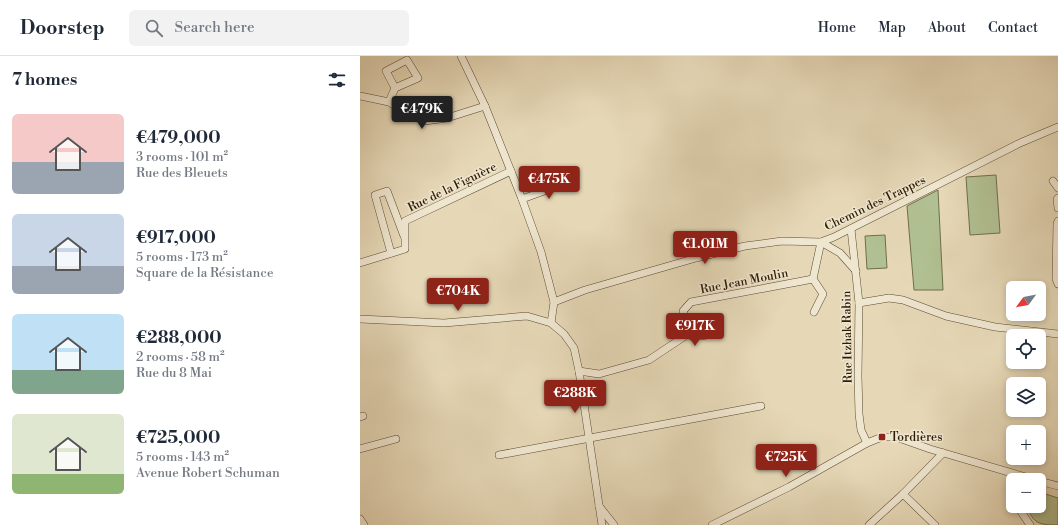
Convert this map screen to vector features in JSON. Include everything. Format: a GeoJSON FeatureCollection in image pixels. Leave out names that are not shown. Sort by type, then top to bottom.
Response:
{"type":"FeatureCollection","features":[{"type":"Feature","properties":{"kind":"street"},"geometry":{"type":"LineString","coordinates":[[460,56],[485,106],[522,199],[541,252],[554,302],[551,323]]}},
{"type":"Feature","properties":{"kind":"street"},"geometry":{"type":"LineString","coordinates":[[389,102],[395,88],[418,78],[407,60],[386,71],[395,88]]}},
{"type":"Feature","properties":{"kind":"street"},"geometry":{"type":"LineString","coordinates":[[360,96],[389,102],[406,113],[425,121],[447,118],[485,106]]}},
{"type":"Feature","properties":{"kind":"street","name":"Chemin des Trappes"},"geometry":{"type":"LineString","coordinates":[[554,302],[585,290],[696,258],[745,246],[782,241],[821,242],[851,229],[1020,143],[1058,127]]}},
{"type":"Feature","properties":{"kind":"street","name":"Rue de la Figuière"},"geometry":{"type":"LineString","coordinates":[[405,240],[405,221],[511,171]]}},
{"type":"Feature","properties":{"kind":"street"},"geometry":{"type":"LineString","coordinates":[[1053,181],[1058,188]]}},
{"type":"Feature","properties":{"kind":"street"},"geometry":{"type":"LineString","coordinates":[[522,199],[569,182]]}},
{"type":"Feature","properties":{"kind":"street"},"geometry":{"type":"LineString","coordinates":[[360,263],[391,254],[405,249],[405,240],[386,191],[375,195],[391,254]]}},
{"type":"Feature","properties":{"kind":"street"},"geometry":{"type":"LineString","coordinates":[[1058,198],[1056,199],[1058,208]]}},
{"type":"Feature","properties":{"kind":"street"},"geometry":{"type":"LineString","coordinates":[[1058,221],[1056,279],[1058,284]]}},
{"type":"Feature","properties":{"kind":"street","name":"Rue Itzhak Rabin"},"geometry":{"type":"LineString","coordinates":[[851,229],[859,303],[859,414],[861,430],[867,443]]}},
{"type":"Feature","properties":{"kind":"street"},"geometry":{"type":"LineString","coordinates":[[814,312],[823,294],[813,279],[821,242],[840,253],[856,271]]}},
{"type":"Feature","properties":{"kind":"street","name":"Rue Jean Moulin"},"geometry":{"type":"LineString","coordinates":[[688,334],[683,311],[690,302],[813,279]]}},
{"type":"Feature","properties":{"kind":"street"},"geometry":{"type":"LineString","coordinates":[[859,303],[889,298],[903,300],[946,316],[995,327],[1058,334]]}},
{"type":"Feature","properties":{"kind":"street"},"geometry":{"type":"LineString","coordinates":[[360,319],[444,323],[527,316],[551,323],[564,334],[574,348],[579,371],[602,525]]}},
{"type":"Feature","properties":{"kind":"street"},"geometry":{"type":"LineString","coordinates":[[579,371],[599,374],[649,360],[688,334],[693,337],[708,335]]}},
{"type":"Feature","properties":{"kind":"street"},"geometry":{"type":"LineString","coordinates":[[499,456],[761,406]]}},
{"type":"Feature","properties":{"kind":"street"},"geometry":{"type":"LineString","coordinates":[[712,525],[789,487],[867,443],[882,437],[896,437],[1008,473]]}},
{"type":"Feature","properties":{"kind":"street"},"geometry":{"type":"LineString","coordinates":[[360,449],[396,439]]}},
{"type":"Feature","properties":{"kind":"street"},"geometry":{"type":"LineString","coordinates":[[869,525],[903,494],[943,453]]}},
{"type":"Feature","properties":{"kind":"street"},"geometry":{"type":"LineString","coordinates":[[1046,483],[1058,486]]}},
{"type":"Feature","properties":{"kind":"street"},"geometry":{"type":"LineString","coordinates":[[903,494],[935,525]]}},
{"type":"Feature","properties":{"kind":"street"},"geometry":{"type":"LineString","coordinates":[[598,505],[614,525]]}},
{"type":"Feature","properties":{"kind":"street"},"geometry":{"type":"LineString","coordinates":[[1022,513],[1030,525]]}},
{"type":"Feature","properties":{"kind":"street"},"geometry":{"type":"LineString","coordinates":[[360,519],[364,525]]}},
{"type":"Feature","properties":{"kind":"green space"},"geometry":{"type":"Polygon","coordinates":[[[996,175],[1000,233],[970,235],[966,177],[996,175]]]}},
{"type":"Feature","properties":{"kind":"green space"},"geometry":{"type":"Polygon","coordinates":[[[938,190],[943,290],[914,290],[907,206],[938,190]]]}},
{"type":"Feature","properties":{"kind":"green space"},"geometry":{"type":"Polygon","coordinates":[[[885,235],[887,268],[867,269],[865,236],[885,235]]]}},
{"type":"Feature","properties":{"kind":"green space"},"geometry":{"type":"Polygon","coordinates":[[[1046,494],[1058,498],[1058,525],[1042,524],[1032,517],[1030,513],[1046,513],[1046,494]]]}},
{"type":"Feature","properties":{"kind":"place","name":"Tordières"},"geometry":{"type":"Point","coordinates":[882,437]}}]}
